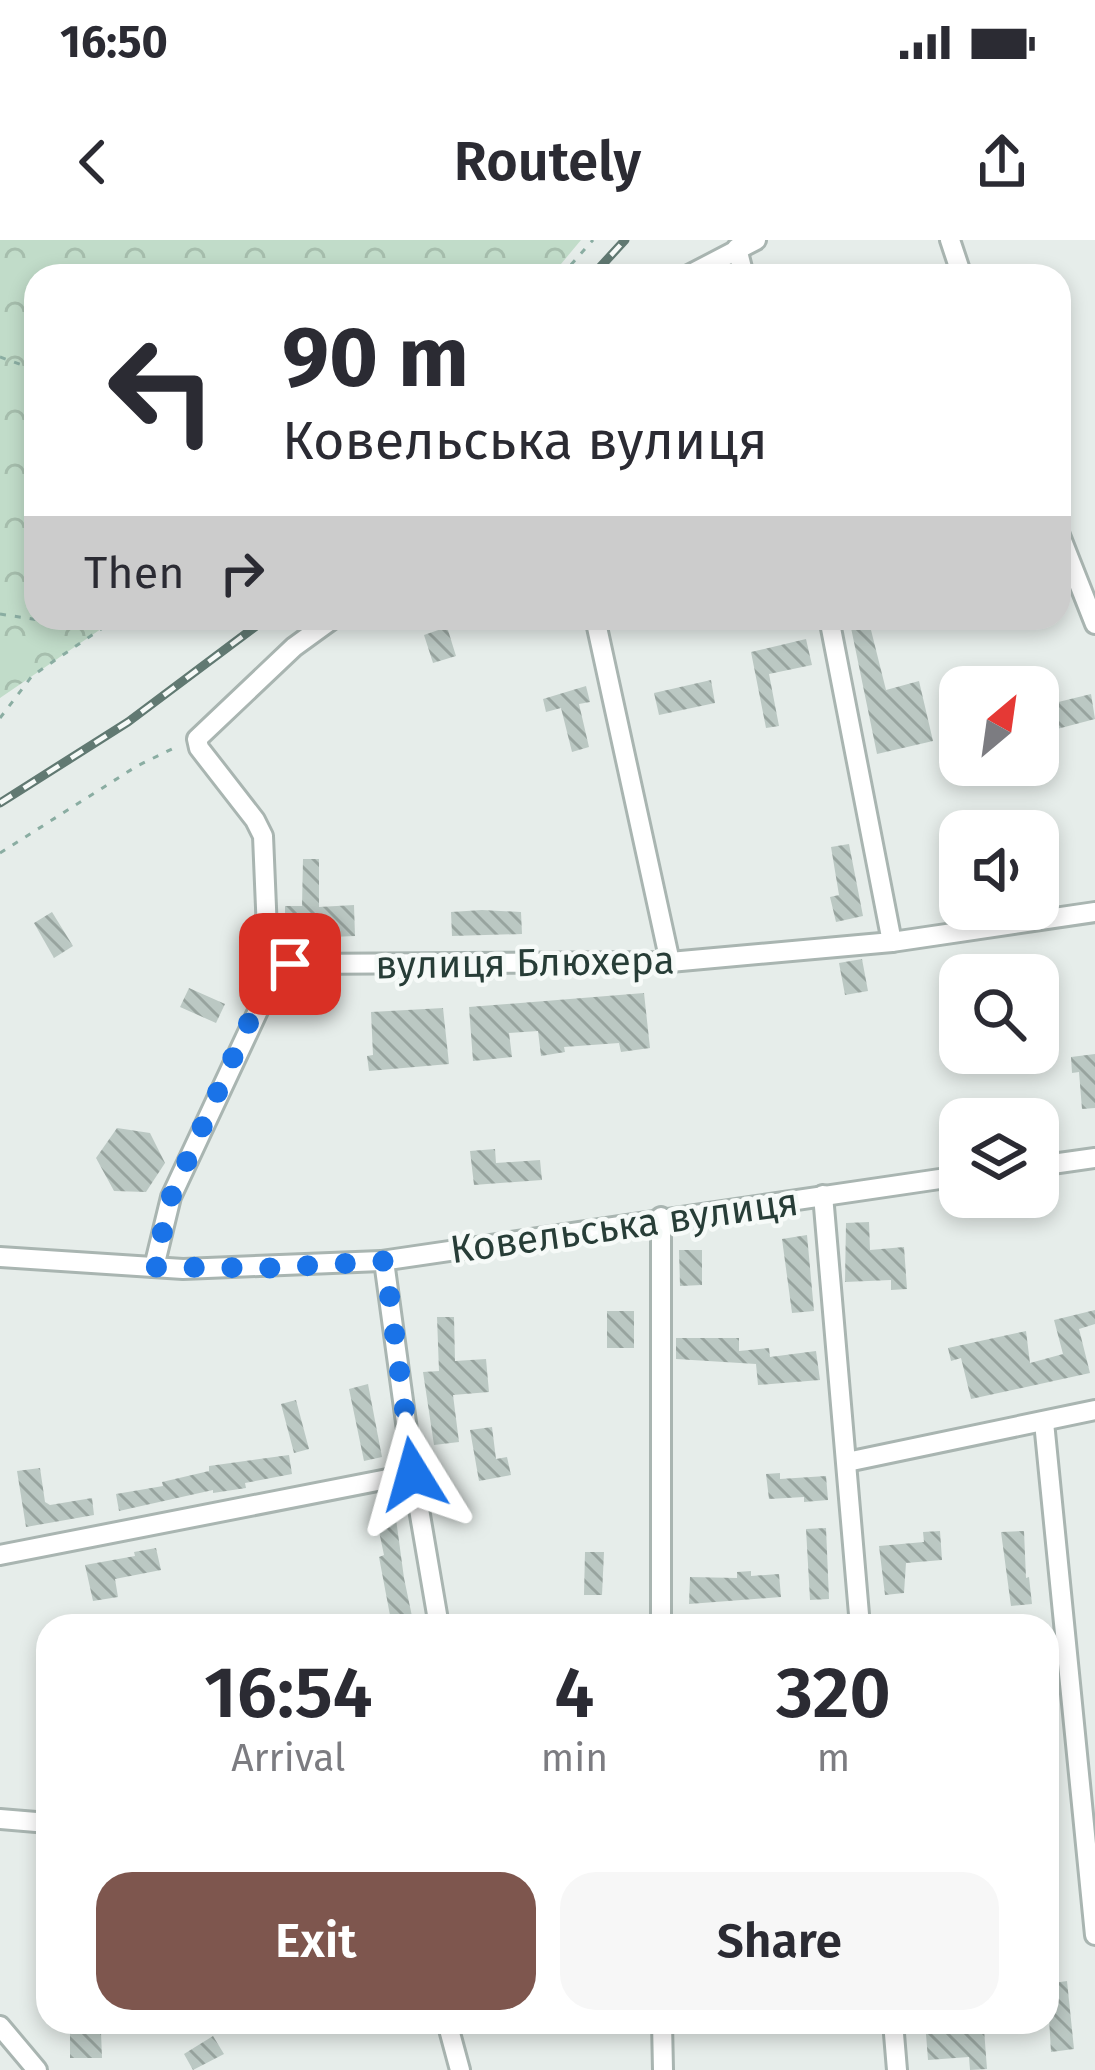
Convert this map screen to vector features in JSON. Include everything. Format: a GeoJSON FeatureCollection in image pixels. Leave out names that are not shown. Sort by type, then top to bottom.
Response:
{"type":"FeatureCollection","features":[{"type":"Feature","properties":{"kind":"street"},"geometry":{"type":"LineString","coordinates":[[709,264],[746,244]]}},
{"type":"Feature","properties":{"kind":"street"},"geometry":{"type":"LineString","coordinates":[[1086,573],[1095,623]]}},
{"type":"Feature","properties":{"kind":"street"},"geometry":{"type":"LineString","coordinates":[[154,1267],[171,1197],[269,980],[262,836],[199,748],[200,736],[318,630]]}},
{"type":"Feature","properties":{"kind":"street"},"geometry":{"type":"LineString","coordinates":[[598,630],[670,962]]}},
{"type":"Feature","properties":{"kind":"street"},"geometry":{"type":"LineString","coordinates":[[831,630],[892,942]]}},
{"type":"Feature","properties":{"kind":"street","name":"вулиця Блюхера"},"geometry":{"type":"LineString","coordinates":[[269,980],[278,968],[290,964],[670,962],[892,942],[1095,912]]}},
{"type":"Feature","properties":{"kind":"street"},"geometry":{"type":"LineString","coordinates":[[1059,1163],[1095,1158]]}},
{"type":"Feature","properties":{"kind":"street","name":"Ковельська вулиця"},"geometry":{"type":"LineString","coordinates":[[0,1257],[154,1267],[268,1268],[385,1261],[939,1180]]}},
{"type":"Feature","properties":{"kind":"street"},"geometry":{"type":"LineString","coordinates":[[823,1195],[859,1614]]}},
{"type":"Feature","properties":{"kind":"street"},"geometry":{"type":"LineString","coordinates":[[661,1217],[661,1614]]}},
{"type":"Feature","properties":{"kind":"street"},"geometry":{"type":"LineString","coordinates":[[385,1261],[437,1614]]}},
{"type":"Feature","properties":{"kind":"street"},"geometry":{"type":"LineString","coordinates":[[847,1462],[1095,1410]]}},
{"type":"Feature","properties":{"kind":"street"},"geometry":{"type":"LineString","coordinates":[[1044,1422],[1095,1935]]}},
{"type":"Feature","properties":{"kind":"street"},"geometry":{"type":"LineString","coordinates":[[0,1555],[413,1474]]}},
{"type":"Feature","properties":{"kind":"street"},"geometry":{"type":"LineString","coordinates":[[0,1821],[36,1822]]}},
{"type":"Feature","properties":{"kind":"street"},"geometry":{"type":"LineString","coordinates":[[0,2026],[37,2070]]}},
{"type":"Feature","properties":{"kind":"street"},"geometry":{"type":"LineString","coordinates":[[450,2034],[460,2070]]}},
{"type":"Feature","properties":{"kind":"street"},"geometry":{"type":"LineString","coordinates":[[662,2034],[663,2070]]}},
{"type":"Feature","properties":{"kind":"street"},"geometry":{"type":"LineString","coordinates":[[894,2034],[897,2070]]}},
{"type":"Feature","properties":{"kind":"path"},"geometry":{"type":"LineString","coordinates":[[572,264],[593,240]]}},
{"type":"Feature","properties":{"kind":"path"},"geometry":{"type":"LineString","coordinates":[[0,718],[32,676],[99,630]]}},
{"type":"Feature","properties":{"kind":"path"},"geometry":{"type":"LineString","coordinates":[[0,853],[137,766],[200,736]]}},
{"type":"Feature","properties":{"kind":"green space"},"geometry":{"type":"Polygon","coordinates":[[[0,240],[581,240],[561,264],[24,264],[24,630],[99,630],[0,698],[0,240]]]}},
{"type":"Feature","properties":{"kind":"building"},"geometry":{"type":"Polygon","coordinates":[[[448,630],[456,656],[433,663],[424,635],[448,630]]]}},
{"type":"Feature","properties":{"kind":"building"},"geometry":{"type":"Polygon","coordinates":[[[851,630],[871,630],[886,690],[919,681],[933,741],[877,754],[851,630]]]}},
{"type":"Feature","properties":{"kind":"building"},"geometry":{"type":"Polygon","coordinates":[[[806,639],[812,665],[769,674],[779,726],[766,728],[751,652],[806,639]]]}},
{"type":"Feature","properties":{"kind":"building"},"geometry":{"type":"Polygon","coordinates":[[[711,680],[715,703],[659,715],[654,693],[711,680]]]}},
{"type":"Feature","properties":{"kind":"building"},"geometry":{"type":"Polygon","coordinates":[[[586,686],[590,702],[579,704],[589,747],[572,752],[561,708],[546,712],[543,699],[586,686]]]}},
{"type":"Feature","properties":{"kind":"building"},"geometry":{"type":"Polygon","coordinates":[[[1091,694],[1095,719],[1059,728],[1059,702],[1091,694]]]}},
{"type":"Feature","properties":{"kind":"building"},"geometry":{"type":"Polygon","coordinates":[[[849,844],[863,916],[836,922],[830,897],[839,895],[831,847],[849,844]]]}},
{"type":"Feature","properties":{"kind":"building"},"geometry":{"type":"Polygon","coordinates":[[[303,859],[319,859],[319,907],[354,905],[355,936],[285,939],[285,906],[302,906],[303,859]]]}},
{"type":"Feature","properties":{"kind":"building"},"geometry":{"type":"Polygon","coordinates":[[[52,912],[73,946],[54,958],[34,923],[52,912]]]}},
{"type":"Feature","properties":{"kind":"building"},"geometry":{"type":"Polygon","coordinates":[[[451,912],[521,912],[522,934],[452,936],[451,912]]]}},
{"type":"Feature","properties":{"kind":"building"},"geometry":{"type":"Polygon","coordinates":[[[862,959],[868,991],[845,995],[839,963],[862,959]]]}},
{"type":"Feature","properties":{"kind":"building"},"geometry":{"type":"Polygon","coordinates":[[[189,988],[225,1004],[216,1023],[180,1007],[189,988]]]}},
{"type":"Feature","properties":{"kind":"building"},"geometry":{"type":"Polygon","coordinates":[[[644,993],[650,1048],[621,1052],[619,1043],[564,1047],[565,1052],[541,1056],[538,1031],[509,1033],[512,1057],[473,1061],[469,1007],[644,993]]]}},
{"type":"Feature","properties":{"kind":"building"},"geometry":{"type":"Polygon","coordinates":[[[443,1008],[449,1064],[369,1071],[371,1012],[443,1008]]]}},
{"type":"Feature","properties":{"kind":"building"},"geometry":{"type":"Polygon","coordinates":[[[1095,1054],[1095,1108],[1082,1109],[1079,1072],[1072,1073],[1071,1057],[1095,1054]]]}},
{"type":"Feature","properties":{"kind":"building"},"geometry":{"type":"Polygon","coordinates":[[[117,1128],[150,1133],[165,1163],[146,1192],[114,1191],[96,1158],[117,1128]]]}},
{"type":"Feature","properties":{"kind":"building"},"geometry":{"type":"Polygon","coordinates":[[[495,1149],[496,1163],[540,1160],[542,1180],[474,1185],[470,1151],[495,1149]]]}},
{"type":"Feature","properties":{"kind":"building"},"geometry":{"type":"Polygon","coordinates":[[[869,1222],[870,1250],[904,1247],[907,1289],[891,1290],[891,1280],[845,1282],[846,1223],[869,1222]]]}},
{"type":"Feature","properties":{"kind":"building"},"geometry":{"type":"Polygon","coordinates":[[[807,1235],[814,1311],[792,1313],[782,1239],[807,1235]]]}},
{"type":"Feature","properties":{"kind":"building"},"geometry":{"type":"Polygon","coordinates":[[[679,1250],[702,1250],[702,1285],[680,1286],[679,1250]]]}},
{"type":"Feature","properties":{"kind":"building"},"geometry":{"type":"Polygon","coordinates":[[[1095,1310],[1095,1324],[1079,1329],[1090,1373],[971,1399],[961,1358],[951,1361],[948,1348],[1026,1331],[1030,1363],[1063,1354],[1054,1320],[1095,1310]]]}},
{"type":"Feature","properties":{"kind":"building"},"geometry":{"type":"Polygon","coordinates":[[[607,1311],[634,1311],[634,1348],[607,1348],[607,1311]]]}},
{"type":"Feature","properties":{"kind":"building"},"geometry":{"type":"Polygon","coordinates":[[[437,1317],[454,1317],[455,1361],[486,1359],[489,1392],[453,1395],[459,1442],[434,1445],[423,1372],[439,1371],[437,1317]]]}},
{"type":"Feature","properties":{"kind":"building"},"geometry":{"type":"Polygon","coordinates":[[[676,1338],[739,1338],[739,1351],[769,1348],[770,1357],[816,1351],[820,1380],[758,1385],[756,1364],[676,1359],[676,1338]]]}},
{"type":"Feature","properties":{"kind":"building"},"geometry":{"type":"Polygon","coordinates":[[[368,1384],[382,1457],[364,1461],[349,1389],[368,1384]]]}},
{"type":"Feature","properties":{"kind":"building"},"geometry":{"type":"Polygon","coordinates":[[[296,1400],[309,1449],[294,1453],[281,1404],[296,1400]]]}},
{"type":"Feature","properties":{"kind":"building"},"geometry":{"type":"Polygon","coordinates":[[[492,1427],[496,1459],[507,1457],[511,1475],[479,1481],[470,1430],[492,1427]]]}},
{"type":"Feature","properties":{"kind":"building"},"geometry":{"type":"Polygon","coordinates":[[[289,1455],[292,1474],[245,1483],[246,1488],[213,1490],[119,1511],[116,1494],[163,1486],[162,1482],[209,1471],[209,1466],[289,1455]]]}},
{"type":"Feature","properties":{"kind":"building"},"geometry":{"type":"Polygon","coordinates":[[[40,1468],[45,1502],[92,1498],[94,1515],[26,1527],[17,1471],[40,1468]]]}},
{"type":"Feature","properties":{"kind":"building"},"geometry":{"type":"Polygon","coordinates":[[[780,1473],[780,1479],[826,1476],[828,1500],[769,1499],[766,1474],[780,1473]]]}},
{"type":"Feature","properties":{"kind":"building"},"geometry":{"type":"Polygon","coordinates":[[[394,1504],[412,1614],[390,1614],[374,1508],[394,1504]]]}},
{"type":"Feature","properties":{"kind":"building"},"geometry":{"type":"Polygon","coordinates":[[[826,1528],[829,1599],[810,1600],[806,1529],[826,1528]]]}},
{"type":"Feature","properties":{"kind":"building"},"geometry":{"type":"Polygon","coordinates":[[[940,1531],[942,1560],[906,1563],[904,1593],[885,1595],[879,1546],[924,1542],[923,1532],[940,1531]]]}},
{"type":"Feature","properties":{"kind":"building"},"geometry":{"type":"Polygon","coordinates":[[[1024,1531],[1032,1604],[1011,1606],[1001,1532],[1024,1531]]]}},
{"type":"Feature","properties":{"kind":"building"},"geometry":{"type":"Polygon","coordinates":[[[156,1548],[161,1570],[115,1579],[118,1597],[93,1601],[85,1565],[156,1548]]]}},
{"type":"Feature","properties":{"kind":"building"},"geometry":{"type":"Polygon","coordinates":[[[585,1552],[604,1552],[602,1595],[584,1595],[585,1552]]]}},
{"type":"Feature","properties":{"kind":"building"},"geometry":{"type":"Polygon","coordinates":[[[751,1571],[751,1576],[779,1574],[781,1597],[689,1604],[690,1577],[737,1578],[737,1572],[751,1571]]]}},
{"type":"Feature","properties":{"kind":"building"},"geometry":{"type":"Polygon","coordinates":[[[1067,1981],[1074,2049],[1051,2052],[1050,2034],[1059,2034],[1059,1982],[1067,1981]]]}},
{"type":"Feature","properties":{"kind":"building"},"geometry":{"type":"Polygon","coordinates":[[[70,2034],[101,2034],[102,2058],[70,2058],[70,2034]]]}},
{"type":"Feature","properties":{"kind":"building"},"geometry":{"type":"Polygon","coordinates":[[[926,2034],[984,2034],[987,2069],[970,2070],[969,2057],[928,2060],[926,2034]]]}},
{"type":"Feature","properties":{"kind":"building"},"geometry":{"type":"Polygon","coordinates":[[[213,2036],[224,2054],[193,2070],[184,2054],[213,2036]]]}},
{"type":"Feature","properties":{"kind":"railway"},"geometry":{"type":"LineString","coordinates":[[603,264],[625,240]]}},
{"type":"Feature","properties":{"kind":"railway"},"geometry":{"type":"LineString","coordinates":[[0,803],[128,722],[251,630]]}},
{"type":"Feature","properties":{"kind":"route"},"geometry":{"type":"LineString","coordinates":[[290,964],[278,968],[269,980],[243,1035],[171,1197],[154,1267],[268,1268],[385,1261],[413,1474]]}}]}
